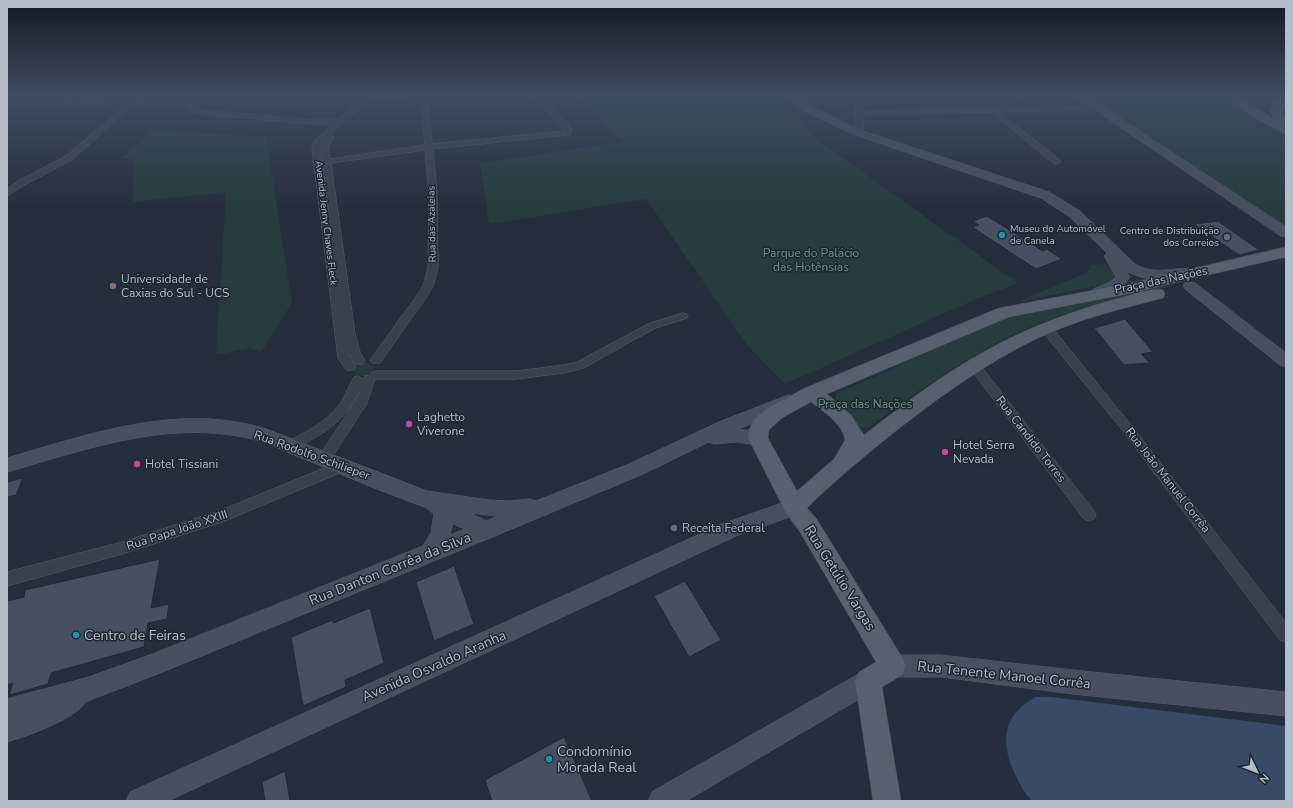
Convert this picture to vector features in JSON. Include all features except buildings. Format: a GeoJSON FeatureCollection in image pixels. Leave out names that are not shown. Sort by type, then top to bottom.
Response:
{"type":"FeatureCollection","features":[{"type":"Feature","properties":{"kind":"main road","name":"Praça das Nações"},"geometry":{"type":"LineString","coordinates":[[812,393],[1000,314],[1024,307],[1095,294],[1192,280],[1241,263],[1286,252]]}},
{"type":"Feature","properties":{"kind":"main road","name":"Avenida Osvaldo Aranha"},"geometry":{"type":"LineString","coordinates":[[790,499],[822,480],[904,414],[973,364],[1014,343],[1046,328],[1192,280],[1224,280],[1286,263]]}},
{"type":"Feature","properties":{"kind":"main road"},"geometry":{"type":"LineString","coordinates":[[840,465],[855,440],[830,400],[832,395],[846,384],[875,367]]}},
{"type":"Feature","properties":{"kind":"main road"},"geometry":{"type":"LineString","coordinates":[[790,499],[758,438],[759,430],[767,418],[812,393],[859,432],[871,432],[904,414]]}},
{"type":"Feature","properties":{"kind":"main road"},"geometry":{"type":"LineString","coordinates":[[775,468],[795,481],[811,482],[822,480]]}},
{"type":"Feature","properties":{"kind":"main road","name":"Rua Getúlio Vargas"},"geometry":{"type":"LineString","coordinates":[[790,499],[808,525],[893,666]]}},
{"type":"Feature","properties":{"kind":"main road"},"geometry":{"type":"LineString","coordinates":[[887,801],[868,681],[893,666]]}},
{"type":"Feature","properties":{"kind":"street"},"geometry":{"type":"LineString","coordinates":[[7,193],[21,183],[69,158],[96,133]]}},
{"type":"Feature","properties":{"kind":"street"},"geometry":{"type":"LineString","coordinates":[[318,133],[321,135]]}},
{"type":"Feature","properties":{"kind":"street","name":"Avenida Jenny Chaves Fleck"},"geometry":{"type":"LineString","coordinates":[[325,133],[321,135],[316,148],[323,163],[342,351],[344,358],[354,364],[349,370],[350,377],[368,378]]}},
{"type":"Feature","properties":{"kind":"street","name":"Rua das Azaleias"},"geometry":{"type":"LineString","coordinates":[[376,360],[423,295],[428,286],[433,268],[433,194],[426,133]]}},
{"type":"Feature","properties":{"kind":"street"},"geometry":{"type":"LineString","coordinates":[[323,163],[427,147],[560,133]]}},
{"type":"Feature","properties":{"kind":"street"},"geometry":{"type":"LineString","coordinates":[[859,133],[894,146],[1006,180],[1045,195],[1075,214],[1130,267],[1142,273],[1154,276],[1192,280],[1286,361]]}},
{"type":"Feature","properties":{"kind":"street"},"geometry":{"type":"LineString","coordinates":[[1020,133],[1057,162]]}},
{"type":"Feature","properties":{"kind":"street"},"geometry":{"type":"LineString","coordinates":[[1134,133],[1286,233]]}},
{"type":"Feature","properties":{"kind":"street"},"geometry":{"type":"LineString","coordinates":[[7,182],[21,183]]}},
{"type":"Feature","properties":{"kind":"street"},"geometry":{"type":"LineString","coordinates":[[1095,294],[1119,284],[1123,277],[1097,234]]}},
{"type":"Feature","properties":{"kind":"street"},"geometry":{"type":"LineString","coordinates":[[368,378],[516,375],[564,369],[580,365],[652,326],[684,316]]}},
{"type":"Feature","properties":{"kind":"street","name":"Rua João Manuel Corrêa"},"geometry":{"type":"LineString","coordinates":[[1046,328],[1132,434],[1286,634]]}},
{"type":"Feature","properties":{"kind":"street"},"geometry":{"type":"LineString","coordinates":[[291,446],[327,426],[337,418],[368,378],[381,367],[380,363],[376,360],[365,359],[354,364]]}},
{"type":"Feature","properties":{"kind":"street","name":"Rua Candido Torres"},"geometry":{"type":"LineString","coordinates":[[973,364],[1089,515]]}},
{"type":"Feature","properties":{"kind":"street"},"geometry":{"type":"LineString","coordinates":[[324,458],[361,403],[368,378]]}},
{"type":"Feature","properties":{"kind":"street","name":"Rua Danton Corrêa da Silva"},"geometry":{"type":"LineString","coordinates":[[7,710],[89,689],[488,530],[689,445],[759,412],[812,393]]}},
{"type":"Feature","properties":{"kind":"street","name":"Rua Rodolfo Schilieper"},"geometry":{"type":"LineString","coordinates":[[7,465],[111,436],[142,429],[174,426],[205,426],[234,429],[260,434],[426,498],[489,508],[510,509],[549,504]]}},
{"type":"Feature","properties":{"kind":"street","name":"Rua Danton Corrêa da Silva"},"geometry":{"type":"LineString","coordinates":[[689,445],[715,437],[737,435],[758,438]]}},
{"type":"Feature","properties":{"kind":"street","name":"Rua Papa João XXIII"},"geometry":{"type":"LineString","coordinates":[[7,579],[122,548],[222,516],[342,466]]}},
{"type":"Feature","properties":{"kind":"street","name":"Rua Rodolfo Schilieper"},"geometry":{"type":"LineString","coordinates":[[426,498],[444,511],[488,530]]}},
{"type":"Feature","properties":{"kind":"street","name":"Avenida Osvaldo Aranha"},"geometry":{"type":"LineString","coordinates":[[139,801],[729,530],[790,499]]}},
{"type":"Feature","properties":{"kind":"street"},"geometry":{"type":"LineString","coordinates":[[430,553],[441,538],[444,527],[444,511]]}},
{"type":"Feature","properties":{"kind":"street","name":"Rua Tenente Manoel Corrêa"},"geometry":{"type":"LineString","coordinates":[[893,666],[941,666],[1073,682],[1286,704]]}},
{"type":"Feature","properties":{"kind":"street"},"geometry":{"type":"LineString","coordinates":[[661,801],[868,681]]}},
{"type":"Feature","properties":{"kind":"street","name":"Rua Danton Corrêa da Silva"},"geometry":{"type":"LineString","coordinates":[[17,727],[51,714],[89,689]]}},
{"type":"Feature","properties":{"kind":"street"},"geometry":{"type":"LineString","coordinates":[[7,742],[17,727],[57,698]]}},
{"type":"Feature","properties":{"kind":"green space"},"geometry":{"type":"Polygon","coordinates":[[[151,133],[197,133],[266,137],[292,303],[261,352],[250,348],[216,355],[226,192],[133,202],[133,159],[120,159],[151,133]]]}},
{"type":"Feature","properties":{"kind":"green space","name":"Parque do Palácio das Hotênsias"},"geometry":{"type":"Polygon","coordinates":[[[614,133],[811,133],[819,141],[1018,283],[974,300],[785,384],[747,345],[646,199],[489,224],[480,163],[623,142],[614,133]]]}},
{"type":"Feature","properties":{"kind":"green space"},"geometry":{"type":"Polygon","coordinates":[[[1142,133],[1282,133],[1286,135],[1286,229],[1142,133]]]}},
{"type":"Feature","properties":{"kind":"green space"},"geometry":{"type":"Polygon","coordinates":[[[1103,264],[1111,266],[1116,279],[1109,283],[1020,302],[1088,272],[1092,265],[1103,264]]]}},
{"type":"Feature","properties":{"kind":"green space","name":"Praça das Nações"},"geometry":{"type":"Polygon","coordinates":[[[1170,283],[1174,286],[1106,302],[1056,317],[1017,333],[951,370],[869,427],[859,426],[854,423],[836,401],[836,394],[889,371],[914,355],[1010,314],[1170,283]]]}},
{"type":"Feature","properties":{"kind":"green space"},"geometry":{"type":"Polygon","coordinates":[[[367,363],[374,366],[372,373],[363,376],[355,374],[354,370],[361,364],[367,363]]]}},
{"type":"Feature","properties":{"kind":"water"},"geometry":{"type":"Polygon","coordinates":[[[1035,697],[1052,697],[1286,726],[1286,801],[1032,801],[1022,788],[1014,772],[1007,749],[1006,739],[1007,730],[1016,712],[1024,704],[1035,697]]]}},
{"type":"Feature","properties":{"kind":"place","name":"Museu do Automóvel de Canela"},"geometry":{"type":"Point","coordinates":[1002,235]}},
{"type":"Feature","properties":{"kind":"place","name":"Centro de Distribuição dos Correios"},"geometry":{"type":"Point","coordinates":[1227,237]}},
{"type":"Feature","properties":{"kind":"place","name":"Universidade de Caxias do Sul - UCS"},"geometry":{"type":"Point","coordinates":[113,286]}},
{"type":"Feature","properties":{"kind":"place","name":"Laghetto Viverone"},"geometry":{"type":"Point","coordinates":[409,424]}},
{"type":"Feature","properties":{"kind":"place","name":"Hotel Serra Nevada"},"geometry":{"type":"Point","coordinates":[945,452]}},
{"type":"Feature","properties":{"kind":"place","name":"Hotel Tissiani"},"geometry":{"type":"Point","coordinates":[137,464]}},
{"type":"Feature","properties":{"kind":"place","name":"Receita Federal"},"geometry":{"type":"Point","coordinates":[674,528]}},
{"type":"Feature","properties":{"kind":"place","name":"Centro de Feiras"},"geometry":{"type":"Point","coordinates":[76,635]}},
{"type":"Feature","properties":{"kind":"place","name":"Condomínio Morada Real"},"geometry":{"type":"Point","coordinates":[549,759]}}]}
